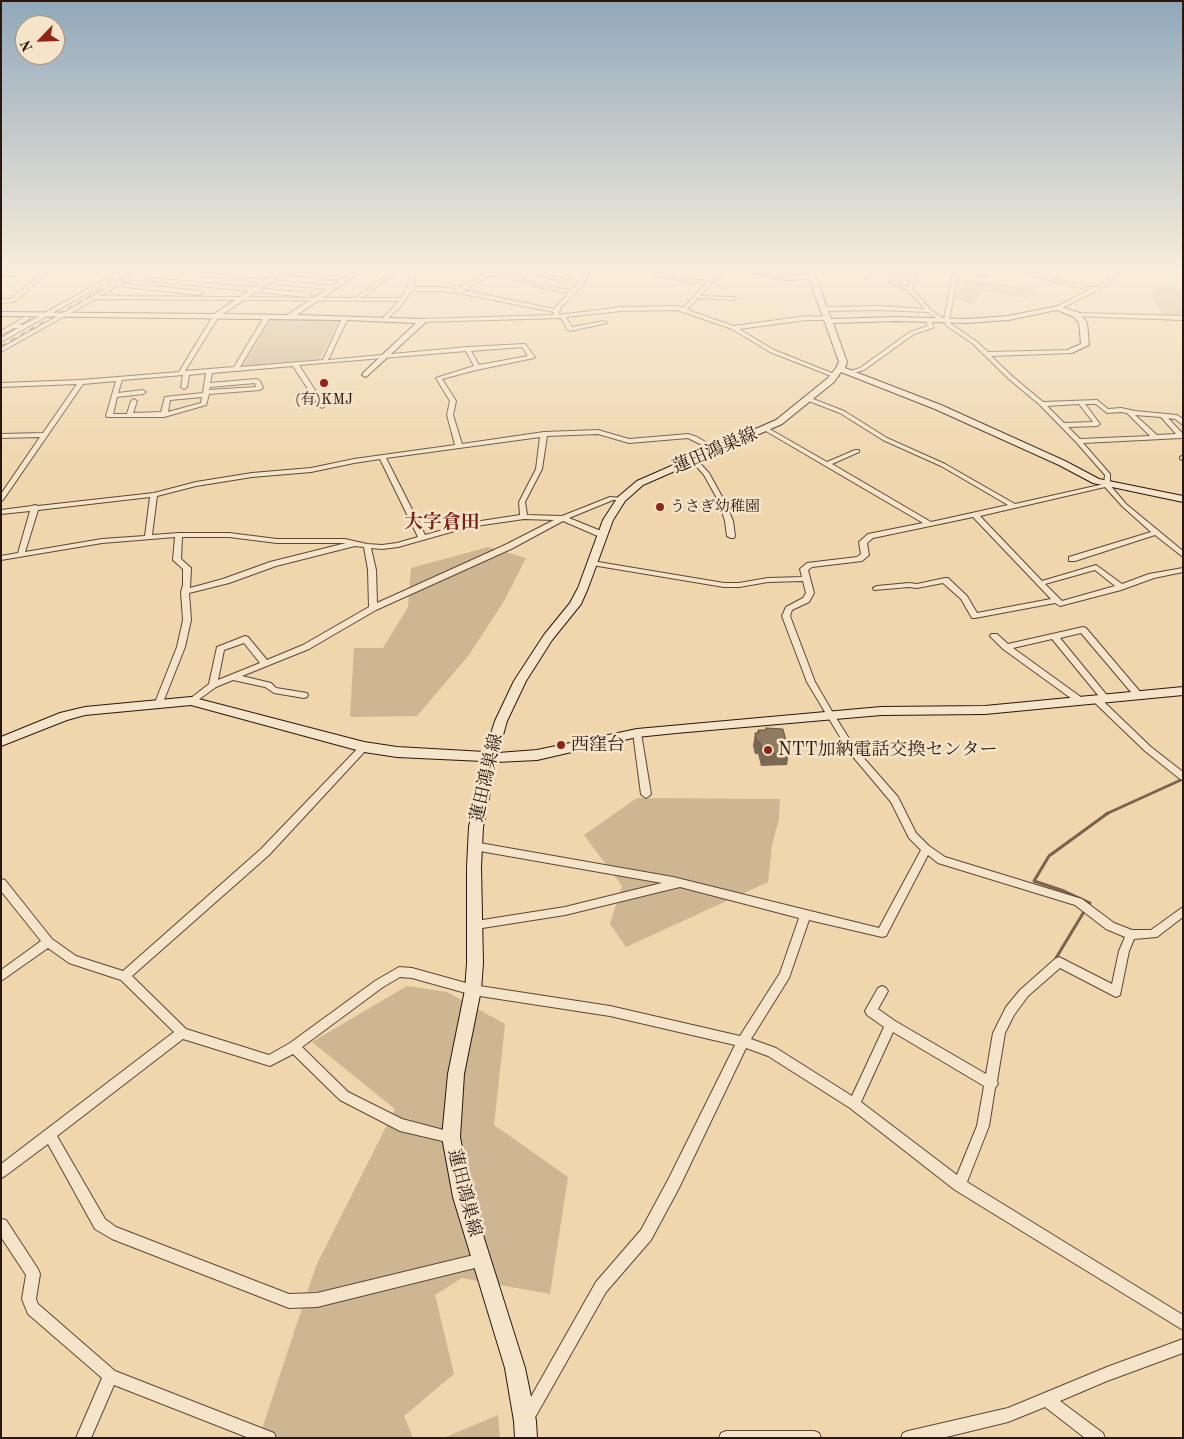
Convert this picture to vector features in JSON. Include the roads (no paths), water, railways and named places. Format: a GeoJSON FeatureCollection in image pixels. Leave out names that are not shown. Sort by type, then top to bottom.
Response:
{"type":"FeatureCollection","features":[{"type":"Feature","properties":{"kind":"street"},"geometry":{"type":"LineString","coordinates":[[1,350],[18,340]]}},
{"type":"Feature","properties":{"kind":"street"},"geometry":{"type":"LineString","coordinates":[[184,387],[184,374],[203,340]]}},
{"type":"Feature","properties":{"kind":"street"},"geometry":{"type":"LineString","coordinates":[[236,369],[253,340]]}},
{"type":"Feature","properties":{"kind":"street"},"geometry":{"type":"LineString","coordinates":[[324,361],[334,340]]}},
{"type":"Feature","properties":{"kind":"street"},"geometry":{"type":"LineString","coordinates":[[366,375],[402,340]]}},
{"type":"Feature","properties":{"kind":"street"},"geometry":{"type":"LineString","coordinates":[[754,340],[772,351],[838,372],[862,369],[902,340]]}},
{"type":"Feature","properties":{"kind":"street"},"geometry":{"type":"LineString","coordinates":[[835,340],[843,362],[838,372]]}},
{"type":"Feature","properties":{"kind":"street"},"geometry":{"type":"LineString","coordinates":[[972,340],[1011,378],[1042,404],[1078,441],[1108,475],[1107,484],[1124,505],[1155,533],[1183,554]]}},
{"type":"Feature","properties":{"kind":"street"},"geometry":{"type":"LineString","coordinates":[[988,354],[1072,351],[1085,345],[1085,340]]}},
{"type":"Feature","properties":{"kind":"street"},"geometry":{"type":"LineString","coordinates":[[2,386],[184,374],[523,345],[532,357],[439,378],[453,401],[450,415],[459,446]]}},
{"type":"Feature","properties":{"kind":"street"},"geometry":{"type":"LineString","coordinates":[[467,350],[478,368]]}},
{"type":"Feature","properties":{"kind":"street"},"geometry":{"type":"LineString","coordinates":[[295,364],[322,406]]}},
{"type":"Feature","properties":{"kind":"street"},"geometry":{"type":"LineString","coordinates":[[119,379],[109,416],[130,414],[164,415],[204,404],[209,371]]}},
{"type":"Feature","properties":{"kind":"street","name":"蓮田鴻巣線"},"geometry":{"type":"LineString","coordinates":[[526,1429],[515,1368],[462,1197],[451,1137],[456,1074],[473,990],[476,925],[474,846],[479,806],[490,757],[501,721],[520,681],[548,638],[575,604],[583,588],[602,535],[615,507],[621,499],[640,484],[694,459],[766,430],[808,399],[838,372]]}},
{"type":"Feature","properties":{"kind":"street"},"geometry":{"type":"LineString","coordinates":[[850,372],[938,407],[1062,463],[1096,481],[1183,499]]}},
{"type":"Feature","properties":{"kind":"street"},"geometry":{"type":"LineString","coordinates":[[164,415],[167,398],[260,388],[257,381],[207,385]]}},
{"type":"Feature","properties":{"kind":"street"},"geometry":{"type":"LineString","coordinates":[[1,499],[81,382]]}},
{"type":"Feature","properties":{"kind":"street"},"geometry":{"type":"LineString","coordinates":[[115,395],[143,392]]}},
{"type":"Feature","properties":{"kind":"street"},"geometry":{"type":"LineString","coordinates":[[808,399],[842,412],[885,439],[943,465],[1014,506]]}},
{"type":"Feature","properties":{"kind":"street"},"geometry":{"type":"LineString","coordinates":[[130,414],[134,401]]}},
{"type":"Feature","properties":{"kind":"street"},"geometry":{"type":"LineString","coordinates":[[1042,404],[1097,402],[1113,418]]}},
{"type":"Feature","properties":{"kind":"street"},"geometry":{"type":"LineString","coordinates":[[1062,425],[1097,424],[1081,403]]}},
{"type":"Feature","properties":{"kind":"street"},"geometry":{"type":"LineString","coordinates":[[1107,411],[1121,410],[1177,417],[1183,423]]}},
{"type":"Feature","properties":{"kind":"street"},"geometry":{"type":"LineString","coordinates":[[1129,412],[1155,437]]}},
{"type":"Feature","properties":{"kind":"street"},"geometry":{"type":"LineString","coordinates":[[1078,441],[1181,436],[1164,416]]}},
{"type":"Feature","properties":{"kind":"street"},"geometry":{"type":"LineString","coordinates":[[766,430],[928,523]]}},
{"type":"Feature","properties":{"kind":"street"},"geometry":{"type":"LineString","coordinates":[[1,512],[154,495],[196,484],[252,475],[311,470],[354,461],[544,434],[598,432],[629,441],[688,436],[716,450]]}},
{"type":"Feature","properties":{"kind":"street"},"geometry":{"type":"LineString","coordinates":[[524,516],[522,502],[538,469],[544,434]]}},
{"type":"Feature","properties":{"kind":"street"},"geometry":{"type":"LineString","coordinates":[[1,436],[44,435]]}},
{"type":"Feature","properties":{"kind":"street"},"geometry":{"type":"LineString","coordinates":[[827,464],[857,451]]}},
{"type":"Feature","properties":{"kind":"street"},"geometry":{"type":"LineString","coordinates":[[383,458],[422,537]]}},
{"type":"Feature","properties":{"kind":"street"},"geometry":{"type":"LineString","coordinates":[[694,459],[706,474],[722,502],[729,520],[731,536]]}},
{"type":"Feature","properties":{"kind":"street"},"geometry":{"type":"LineString","coordinates":[[1107,484],[975,515],[871,536],[862,542],[865,555],[859,559],[810,565],[804,569],[810,594],[806,600],[789,609],[786,616],[810,682],[829,714],[852,750],[895,800],[912,836],[926,850],[942,860],[1078,902],[1110,926],[1131,935],[1153,934],[1183,911]]}},
{"type":"Feature","properties":{"kind":"street"},"geometry":{"type":"LineString","coordinates":[[148,537],[154,495]]}},
{"type":"Feature","properties":{"kind":"street"},"geometry":{"type":"LineString","coordinates":[[191,701],[213,685],[306,647],[373,608],[508,547],[563,518],[612,498],[621,499]]}},
{"type":"Feature","properties":{"kind":"street"},"geometry":{"type":"LineString","coordinates":[[20,554],[35,507]]}},
{"type":"Feature","properties":{"kind":"street"},"geometry":{"type":"LineString","coordinates":[[975,515],[1060,604],[1160,574],[1183,570]]}},
{"type":"Feature","properties":{"kind":"street"},"geometry":{"type":"LineString","coordinates":[[1,558],[102,541],[179,535],[229,535],[277,541],[345,541],[367,546],[398,545],[468,525],[524,516],[563,518],[602,535]]}},
{"type":"Feature","properties":{"kind":"street"},"geometry":{"type":"LineString","coordinates":[[1072,559],[1155,533]]}},
{"type":"Feature","properties":{"kind":"street"},"geometry":{"type":"LineString","coordinates":[[158,705],[181,647],[187,620],[185,592],[187,568],[177,560],[179,535]]}},
{"type":"Feature","properties":{"kind":"street"},"geometry":{"type":"LineString","coordinates":[[185,592],[226,581],[274,564],[356,544]]}},
{"type":"Feature","properties":{"kind":"street"},"geometry":{"type":"LineString","coordinates":[[367,546],[372,570],[373,608]]}},
{"type":"Feature","properties":{"kind":"street"},"geometry":{"type":"LineString","coordinates":[[592,563],[724,585],[739,585],[768,580],[805,579]]}},
{"type":"Feature","properties":{"kind":"street"},"geometry":{"type":"LineString","coordinates":[[1042,583],[1096,567],[1121,587]]}},
{"type":"Feature","properties":{"kind":"street"},"geometry":{"type":"LineString","coordinates":[[877,588],[909,584],[917,586],[945,580],[964,598],[975,616],[1057,600]]}},
{"type":"Feature","properties":{"kind":"street"},"geometry":{"type":"LineString","coordinates":[[1006,647],[1083,630],[1139,696]]}},
{"type":"Feature","properties":{"kind":"street"},"geometry":{"type":"LineString","coordinates":[[994,636],[1006,647],[1082,702]]}},
{"type":"Feature","properties":{"kind":"street"},"geometry":{"type":"LineString","coordinates":[[1054,636],[1102,700],[1148,749],[1183,777]]}},
{"type":"Feature","properties":{"kind":"street"},"geometry":{"type":"LineString","coordinates":[[213,685],[220,649],[245,639],[266,664]]}},
{"type":"Feature","properties":{"kind":"street"},"geometry":{"type":"LineString","coordinates":[[233,677],[268,685],[274,690],[304,695]]}},
{"type":"Feature","properties":{"kind":"street"},"geometry":{"type":"LineString","coordinates":[[1,742],[64,716],[85,711],[191,701],[364,747],[396,752],[515,758],[637,734],[829,714],[914,709],[985,710],[1183,691]]}},
{"type":"Feature","properties":{"kind":"street"},"geometry":{"type":"LineString","coordinates":[[637,734],[646,794]]}},
{"type":"Feature","properties":{"kind":"street"},"geometry":{"type":"LineString","coordinates":[[125,976],[265,852],[364,747]]}},
{"type":"Feature","properties":{"kind":"street"},"geometry":{"type":"LineString","coordinates":[[474,846],[679,883],[882,933],[926,850]]}},
{"type":"Feature","properties":{"kind":"street"},"geometry":{"type":"LineString","coordinates":[[1,883],[48,942],[73,960],[125,976],[182,1033],[270,1061],[294,1047],[379,984],[399,972],[412,973],[473,990],[610,1011],[743,1042],[772,1052],[854,1104],[960,1185],[1183,1323]]}},
{"type":"Feature","properties":{"kind":"street"},"geometry":{"type":"LineString","coordinates":[[476,925],[565,911],[679,883]]}},
{"type":"Feature","properties":{"kind":"street"},"geometry":{"type":"LineString","coordinates":[[526,1429],[601,1287],[646,1235],[674,1183],[743,1042],[785,975],[805,915]]}},
{"type":"Feature","properties":{"kind":"street"},"geometry":{"type":"LineString","coordinates":[[960,1185],[983,1126],[992,1084],[999,1033],[1010,1011],[1024,993],[1060,962],[1116,992],[1124,951],[1131,935]]}},
{"type":"Feature","properties":{"kind":"street"},"geometry":{"type":"LineString","coordinates":[[1,976],[48,942]]}},
{"type":"Feature","properties":{"kind":"street"},"geometry":{"type":"LineString","coordinates":[[882,991],[871,1011],[891,1025],[992,1084]]}},
{"type":"Feature","properties":{"kind":"street"},"geometry":{"type":"LineString","coordinates":[[854,1104],[891,1025]]}},
{"type":"Feature","properties":{"kind":"street"},"geometry":{"type":"LineString","coordinates":[[1,1172],[182,1033]]}},
{"type":"Feature","properties":{"kind":"street"},"geometry":{"type":"LineString","coordinates":[[294,1047],[344,1096],[400,1125],[451,1137]]}},
{"type":"Feature","properties":{"kind":"street"},"geometry":{"type":"LineString","coordinates":[[50,1135],[100,1224],[112,1232],[290,1301],[317,1300],[482,1260]]}},
{"type":"Feature","properties":{"kind":"street"},"geometry":{"type":"LineString","coordinates":[[1,1225],[33,1274],[29,1299],[33,1309],[110,1376],[269,1438]]}},
{"type":"Feature","properties":{"kind":"street"},"geometry":{"type":"LineString","coordinates":[[908,1438],[1008,1415],[1183,1346]]}},
{"type":"Feature","properties":{"kind":"street"},"geometry":{"type":"LineString","coordinates":[[83,1438],[110,1376]]}},
{"type":"Feature","properties":{"kind":"street"},"geometry":{"type":"LineString","coordinates":[[1046,1399],[1098,1438]]}},
{"type":"Feature","properties":{"kind":"street"},"geometry":{"type":"LineString","coordinates":[[726,1438],[814,1438]]}},
{"type":"Feature","properties":{"kind":"waterway"},"geometry":{"type":"LineString","coordinates":[[1108,813],[1183,779]]}},
{"type":"Feature","properties":{"kind":"waterway"},"geometry":{"type":"LineString","coordinates":[[1088,906],[1090,903],[1064,891],[1034,881],[1049,856],[1108,813]]}},
{"type":"Feature","properties":{"kind":"waterway"},"geometry":{"type":"LineString","coordinates":[[1056,958],[1085,910]]}},
{"type":"Feature","properties":{"kind":"railway"},"geometry":{"type":"LineString","coordinates":[[1,346],[11,340]]}},
{"type":"Feature","properties":{"kind":"place","name":"(有)KMJ"},"geometry":{"type":"Point","coordinates":[324,383]}},
{"type":"Feature","properties":{"kind":"place","name":"うさぎ幼稚園"},"geometry":{"type":"Point","coordinates":[660,507]}},
{"type":"Feature","properties":{"kind":"place","name":"西窪台"},"geometry":{"type":"Point","coordinates":[561,745]}},
{"type":"Feature","properties":{"kind":"place","name":"NTT加納電話交換センター"},"geometry":{"type":"Point","coordinates":[768,750]}},
{"type":"Feature","properties":{"kind":"district","name":"大字倉田"},"geometry":{"type":"Point","coordinates":[442,523]}}]}
